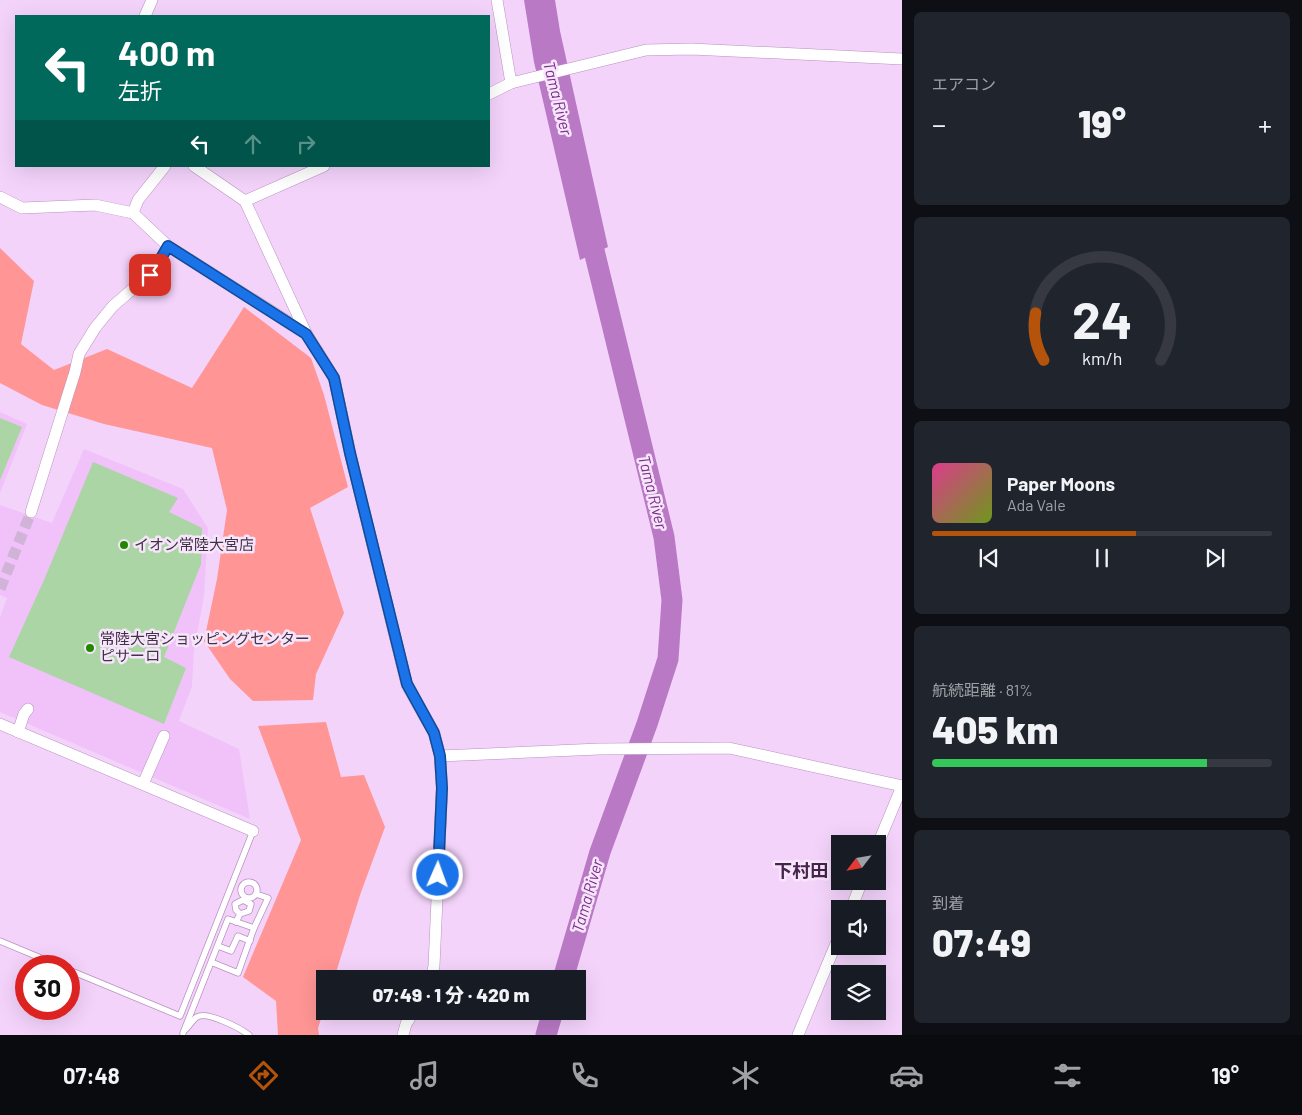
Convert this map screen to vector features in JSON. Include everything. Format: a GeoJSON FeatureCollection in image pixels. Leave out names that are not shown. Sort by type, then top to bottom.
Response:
{"type":"FeatureCollection","features":[{"type":"Feature","properties":{"kind":"street"},"geometry":{"type":"LineString","coordinates":[[145,15],[152,0]]}},
{"type":"Feature","properties":{"kind":"street"},"geometry":{"type":"LineString","coordinates":[[497,0],[511,84]]}},
{"type":"Feature","properties":{"kind":"street"},"geometry":{"type":"LineString","coordinates":[[490,94],[511,84],[646,50],[691,49],[902,59]]}},
{"type":"Feature","properties":{"kind":"street"},"geometry":{"type":"LineString","coordinates":[[133,213],[138,200],[164,167]]}},
{"type":"Feature","properties":{"kind":"street"},"geometry":{"type":"LineString","coordinates":[[195,167],[245,201],[306,334],[334,378],[350,453],[407,684],[434,733],[440,756],[442,788],[433,970]]}},
{"type":"Feature","properties":{"kind":"street"},"geometry":{"type":"LineString","coordinates":[[245,201],[322,167]]}},
{"type":"Feature","properties":{"kind":"street"},"geometry":{"type":"LineString","coordinates":[[0,197],[22,208],[95,205],[133,213],[168,246],[306,334]]}},
{"type":"Feature","properties":{"kind":"street"},"geometry":{"type":"LineString","coordinates":[[31,512],[79,354],[95,328],[113,306],[150,275],[168,246]]}},
{"type":"Feature","properties":{"kind":"street"},"geometry":{"type":"LineString","coordinates":[[18,732],[24,714],[28,709]]}},
{"type":"Feature","properties":{"kind":"street"},"geometry":{"type":"LineString","coordinates":[[0,724],[253,831]]}},
{"type":"Feature","properties":{"kind":"street"},"geometry":{"type":"LineString","coordinates":[[143,784],[164,736]]}},
{"type":"Feature","properties":{"kind":"street"},"geometry":{"type":"LineString","coordinates":[[440,756],[599,749],[729,748],[902,786],[882,835]]}},
{"type":"Feature","properties":{"kind":"street"},"geometry":{"type":"LineString","coordinates":[[798,1035],[831,955]]}},
{"type":"Feature","properties":{"kind":"street"},"geometry":{"type":"LineString","coordinates":[[403,1035],[408,1020]]}},
{"type":"Feature","properties":{"kind":"lane"},"geometry":{"type":"LineString","coordinates":[[80,975],[180,1016],[253,831]]}},
{"type":"Feature","properties":{"kind":"lane"},"geometry":{"type":"LineString","coordinates":[[236,922],[240,914],[249,911],[251,904],[246,899],[241,891],[242,886],[246,882],[256,884],[258,889],[252,898],[246,899],[239,901],[236,904],[236,910],[240,914]]}},
{"type":"Feature","properties":{"kind":"lane"},"geometry":{"type":"LineString","coordinates":[[211,962],[238,973],[254,928],[268,898],[256,894]]}},
{"type":"Feature","properties":{"kind":"lane"},"geometry":{"type":"LineString","coordinates":[[182,1034],[228,919],[254,928]]}},
{"type":"Feature","properties":{"kind":"lane"},"geometry":{"type":"LineString","coordinates":[[218,946],[231,951],[238,936],[250,941]]}},
{"type":"Feature","properties":{"kind":"lane"},"geometry":{"type":"LineString","coordinates":[[0,942],[32,955]]}},
{"type":"Feature","properties":{"kind":"lane"},"geometry":{"type":"LineString","coordinates":[[182,1034],[197,1017],[206,1015],[242,1029],[249,1035]]}},
{"type":"Feature","properties":{"kind":"shaded area"},"geometry":{"type":"Polygon","coordinates":[[[0,248],[34,281],[21,344],[54,370],[107,349],[192,388],[244,307],[311,358],[324,395],[348,487],[310,508],[344,613],[316,674],[313,700],[253,701],[230,679],[204,641],[217,579],[227,510],[212,448],[104,424],[42,405],[0,383],[0,248]]]}},
{"type":"Feature","properties":{"kind":"shaded area"},"geometry":{"type":"Polygon","coordinates":[[[0,412],[27,424],[0,493],[0,412]]]}},
{"type":"Feature","properties":{"kind":"shaded area"},"geometry":{"type":"Polygon","coordinates":[[[84,449],[183,489],[208,528],[204,596],[194,651],[192,686],[179,721],[239,749],[250,819],[0,712],[0,617],[7,598],[0,595],[0,505],[52,523],[84,449]]]}},
{"type":"Feature","properties":{"kind":"shaded area"},"geometry":{"type":"Polygon","coordinates":[[[326,722],[341,777],[364,775],[385,827],[360,895],[337,970],[316,970],[316,1020],[321,1020],[318,1028],[319,1035],[278,1035],[276,1001],[243,977],[301,840],[258,726],[326,722]]]}},
{"type":"Feature","properties":{"kind":"water"},"geometry":{"type":"Polygon","coordinates":[[[524,0],[555,0],[560,31],[608,247],[580,260],[534,62],[524,0]]]}},
{"type":"Feature","properties":{"kind":"building"},"geometry":{"type":"Polygon","coordinates":[[[0,418],[22,427],[0,480],[0,418]]]}},
{"type":"Feature","properties":{"kind":"building"},"geometry":{"type":"Polygon","coordinates":[[[93,462],[178,498],[169,512],[202,528],[201,564],[164,657],[186,668],[164,724],[9,657],[44,580],[93,462]]]}},
{"type":"Feature","properties":{"kind":"waterway","name":"Tama River"},"geometry":{"type":"LineString","coordinates":[[566,970],[600,852],[647,724],[668,659],[672,600],[664,537],[588,226]]}},
{"type":"Feature","properties":{"kind":"waterway","name":"Tama River"},"geometry":{"type":"LineString","coordinates":[[546,1035],[550,1020]]}},
{"type":"Feature","properties":{"kind":"tunnel"},"geometry":{"type":"LineString","coordinates":[[0,589],[31,512]]}},
{"type":"Feature","properties":{"kind":"place","name":"イオン常陸大宮店"},"geometry":{"type":"Point","coordinates":[124,545]}},
{"type":"Feature","properties":{"kind":"place","name":"常陸大宮ショッピングセンター ピサーロ"},"geometry":{"type":"Point","coordinates":[90,648]}},
{"type":"Feature","properties":{"kind":"district","name":"下村田"},"geometry":{"type":"Point","coordinates":[801,871]}},
{"type":"Feature","properties":{"kind":"route"},"geometry":{"type":"LineString","coordinates":[[150,275],[168,246],[306,334],[334,378],[350,453],[407,684],[434,733],[440,756],[442,788],[438,875]]}}]}
